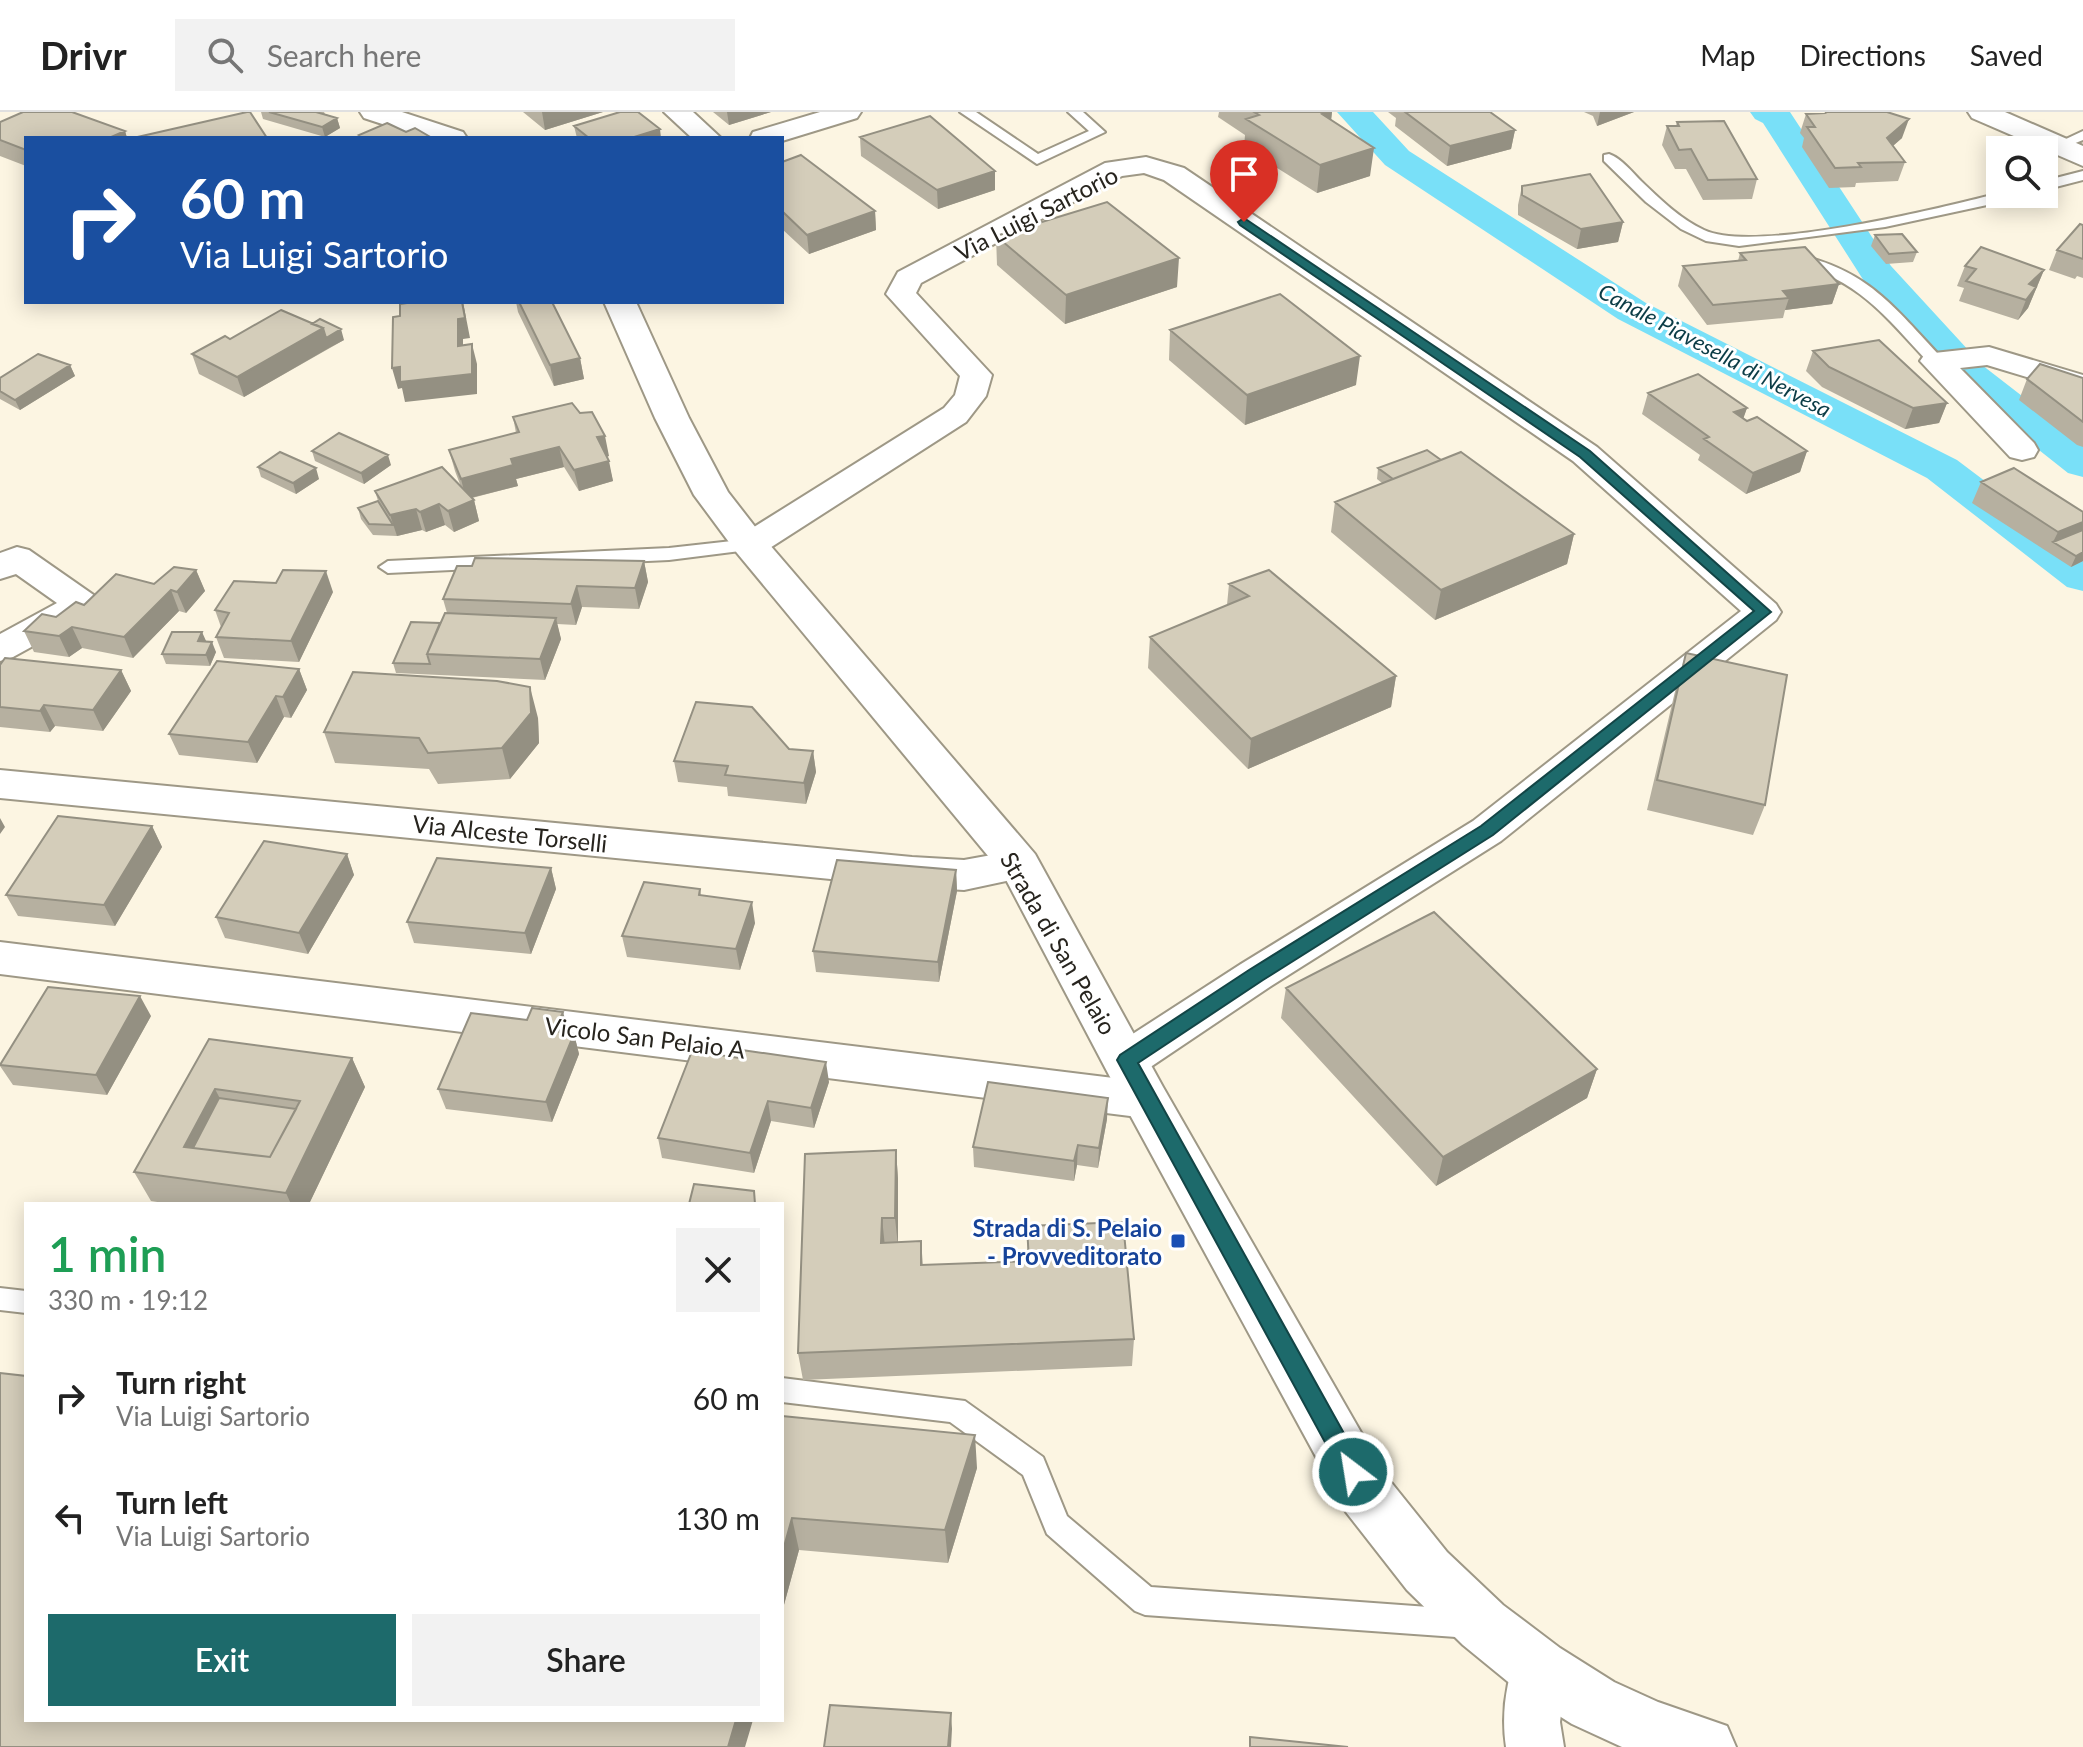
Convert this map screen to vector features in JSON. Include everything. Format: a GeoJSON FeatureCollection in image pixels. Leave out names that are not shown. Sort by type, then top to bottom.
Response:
{"type":"FeatureCollection","features":[{"type":"Feature","properties":{"kind":"street"},"geometry":{"type":"LineString","coordinates":[[374,112],[447,136]]}},
{"type":"Feature","properties":{"kind":"street"},"geometry":{"type":"LineString","coordinates":[[677,112],[706,136]]}},
{"type":"Feature","properties":{"kind":"street"},"geometry":{"type":"LineString","coordinates":[[770,136],[848,112]]}},
{"type":"Feature","properties":{"kind":"street"},"geometry":{"type":"LineString","coordinates":[[1982,112],[2075,146]]}},
{"type":"Feature","properties":{"kind":"street","name":"Via Luigi Sartorio"},"geometry":{"type":"LineString","coordinates":[[750,545],[955,415],[970,396],[976,375],[901,294],[908,278],[1115,169],[1146,165],[1174,174],[1585,454],[1763,612],[1487,831],[1256,975],[1127,1060]]}},
{"type":"Feature","properties":{"kind":"street","name":"Strada di San Pelaio"},"geometry":{"type":"LineString","coordinates":[[621,304],[706,483],[750,545],[1020,865],[1146,1100],[1366,1494],[1427,1571],[1483,1625],[1539,1669],[1593,1703],[1653,1730],[1706,1747]]}},
{"type":"Feature","properties":{"kind":"street"},"geometry":{"type":"LineString","coordinates":[[1939,361],[1979,355],[2083,385]]}},
{"type":"Feature","properties":{"kind":"street"},"geometry":{"type":"LineString","coordinates":[[1939,361],[2022,450]]}},
{"type":"Feature","properties":{"kind":"street"},"geometry":{"type":"LineString","coordinates":[[0,568],[17,558],[82,604],[0,649]]}},
{"type":"Feature","properties":{"kind":"street","name":"Via Alceste Torselli"},"geometry":{"type":"LineString","coordinates":[[0,784],[912,872],[964,875],[1020,865]]}},
{"type":"Feature","properties":{"kind":"street","name":"Vicolo San Pelaio A"},"geometry":{"type":"LineString","coordinates":[[0,958],[1146,1100]]}},
{"type":"Feature","properties":{"kind":"street"},"geometry":{"type":"LineString","coordinates":[[1535,1747],[1531,1722],[1539,1669]]}},
{"type":"Feature","properties":{"kind":"lane"},"geometry":{"type":"LineString","coordinates":[[967,112],[1037,160],[1098,132],[1075,112]]}},
{"type":"Feature","properties":{"kind":"lane"},"geometry":{"type":"LineString","coordinates":[[1609,158],[1670,214],[1701,234],[1744,243],[1868,228],[1986,201]]}},
{"type":"Feature","properties":{"kind":"lane"},"geometry":{"type":"LineString","coordinates":[[2058,182],[2083,175]]}},
{"type":"Feature","properties":{"kind":"lane"},"geometry":{"type":"LineString","coordinates":[[1794,259],[1830,266],[1858,281],[1939,361]]}},
{"type":"Feature","properties":{"kind":"lane"},"geometry":{"type":"LineString","coordinates":[[388,567],[669,554],[750,545]]}},
{"type":"Feature","properties":{"kind":"lane"},"geometry":{"type":"LineString","coordinates":[[0,1299],[24,1302]]}},
{"type":"Feature","properties":{"kind":"lane"},"geometry":{"type":"LineString","coordinates":[[784,1390],[956,1410],[1033,1466],[1057,1525],[1145,1601],[1483,1625]]}},
{"type":"Feature","properties":{"kind":"building"},"geometry":{"type":"Polygon","coordinates":[[[23,112],[72,112],[125,131],[114,136],[24,136],[24,149],[0,140],[0,122],[23,112]]]}},
{"type":"Feature","properties":{"kind":"building"},"geometry":{"type":"Polygon","coordinates":[[[250,112],[266,136],[142,136],[250,112]]]}},
{"type":"Feature","properties":{"kind":"building"},"geometry":{"type":"Polygon","coordinates":[[[269,112],[316,112],[337,118],[322,127],[269,112]]]}},
{"type":"Feature","properties":{"kind":"building"},"geometry":{"type":"Polygon","coordinates":[[[620,112],[638,112],[660,129],[637,136],[586,136],[574,126],[620,112]]]}},
{"type":"Feature","properties":{"kind":"building"},"geometry":{"type":"Polygon","coordinates":[[[1254,112],[1327,112],[1322,114],[1374,148],[1320,165],[1246,119],[1259,115],[1254,112]]]}},
{"type":"Feature","properties":{"kind":"building"},"geometry":{"type":"Polygon","coordinates":[[[1405,112],[1490,112],[1515,130],[1450,146],[1405,112]]]}},
{"type":"Feature","properties":{"kind":"building"},"geometry":{"type":"Polygon","coordinates":[[[1887,112],[1909,119],[1887,138],[1905,162],[1858,163],[1861,167],[1835,168],[1807,127],[1815,127],[1806,114],[1887,112]]]}},
{"type":"Feature","properties":{"kind":"building"},"geometry":{"type":"Polygon","coordinates":[[[930,116],[995,171],[937,190],[860,137],[930,116]]]}},
{"type":"Feature","properties":{"kind":"building"},"geometry":{"type":"Polygon","coordinates":[[[1724,121],[1757,179],[1708,180],[1691,149],[1679,150],[1667,126],[1679,126],[1677,122],[1724,121]]]}},
{"type":"Feature","properties":{"kind":"building"},"geometry":{"type":"Polygon","coordinates":[[[387,123],[406,132],[415,128],[429,136],[361,136],[387,123]]]}},
{"type":"Feature","properties":{"kind":"building"},"geometry":{"type":"Polygon","coordinates":[[[801,155],[875,211],[807,235],[784,213],[784,161],[801,155]]]}},
{"type":"Feature","properties":{"kind":"building"},"geometry":{"type":"Polygon","coordinates":[[[1590,174],[1623,222],[1581,229],[1522,195],[1522,186],[1590,174]]]}},
{"type":"Feature","properties":{"kind":"building"},"geometry":{"type":"Polygon","coordinates":[[[1107,202],[1179,258],[1066,295],[996,236],[1107,202]]]}},
{"type":"Feature","properties":{"kind":"building"},"geometry":{"type":"Polygon","coordinates":[[[2080,224],[2083,225],[2083,259],[2057,250],[2080,224]]]}},
{"type":"Feature","properties":{"kind":"building"},"geometry":{"type":"Polygon","coordinates":[[[1902,234],[1917,252],[1889,254],[1875,235],[1902,234]]]}},
{"type":"Feature","properties":{"kind":"building"},"geometry":{"type":"Polygon","coordinates":[[[1805,247],[1839,284],[1783,291],[1789,298],[1713,305],[1683,266],[1746,260],[1740,253],[1805,247]]]}},
{"type":"Feature","properties":{"kind":"building"},"geometry":{"type":"Polygon","coordinates":[[[1981,247],[2044,270],[2029,284],[2036,287],[2026,300],[1966,281],[1976,269],[1965,266],[1981,247]]]}},
{"type":"Feature","properties":{"kind":"building"},"geometry":{"type":"Polygon","coordinates":[[[1280,294],[1360,356],[1247,395],[1170,330],[1280,294]]]}},
{"type":"Feature","properties":{"kind":"building"},"geometry":{"type":"Polygon","coordinates":[[[400,304],[462,304],[465,318],[458,319],[458,346],[472,344],[472,374],[400,382],[400,367],[392,368],[393,317],[400,316],[400,304]]]}},
{"type":"Feature","properties":{"kind":"building"},"geometry":{"type":"Polygon","coordinates":[[[520,304],[553,304],[580,358],[550,365],[520,304]]]}},
{"type":"Feature","properties":{"kind":"building"},"geometry":{"type":"Polygon","coordinates":[[[281,310],[323,328],[237,377],[192,354],[225,336],[230,339],[281,310]]]}},
{"type":"Feature","properties":{"kind":"building"},"geometry":{"type":"Polygon","coordinates":[[[320,319],[341,329],[326,338],[323,328],[312,324],[320,319]]]}},
{"type":"Feature","properties":{"kind":"building"},"geometry":{"type":"Polygon","coordinates":[[[1879,340],[1947,403],[1913,408],[1829,367],[1813,351],[1879,340]]]}},
{"type":"Feature","properties":{"kind":"building"},"geometry":{"type":"Polygon","coordinates":[[[38,354],[70,365],[15,400],[0,391],[0,378],[38,354]]]}},
{"type":"Feature","properties":{"kind":"building"},"geometry":{"type":"Polygon","coordinates":[[[2040,364],[2083,378],[2083,422],[2027,379],[2040,364]]]}},
{"type":"Feature","properties":{"kind":"building"},"geometry":{"type":"Polygon","coordinates":[[[1698,374],[1747,408],[1734,412],[1747,421],[1757,417],[1807,451],[1753,473],[1704,439],[1709,437],[1648,393],[1698,374]]]}},
{"type":"Feature","properties":{"kind":"building"},"geometry":{"type":"Polygon","coordinates":[[[572,403],[580,413],[592,412],[605,436],[597,437],[609,461],[574,470],[559,447],[511,459],[513,465],[461,479],[449,450],[519,432],[513,417],[572,403]]]}},
{"type":"Feature","properties":{"kind":"building"},"geometry":{"type":"Polygon","coordinates":[[[339,433],[388,455],[361,473],[312,451],[339,433]]]}},
{"type":"Feature","properties":{"kind":"building"},"geometry":{"type":"Polygon","coordinates":[[[1427,450],[1441,460],[1393,479],[1378,468],[1427,450]]]}},
{"type":"Feature","properties":{"kind":"building"},"geometry":{"type":"Polygon","coordinates":[[[280,452],[316,468],[293,483],[258,467],[280,452]]]}},
{"type":"Feature","properties":{"kind":"building"},"geometry":{"type":"Polygon","coordinates":[[[1461,452],[1574,534],[1441,590],[1335,502],[1461,452]]]}},
{"type":"Feature","properties":{"kind":"building"},"geometry":{"type":"Polygon","coordinates":[[[442,467],[474,500],[448,511],[439,504],[420,512],[416,509],[390,515],[375,491],[442,467]]]}},
{"type":"Feature","properties":{"kind":"building"},"geometry":{"type":"Polygon","coordinates":[[[2014,468],[2083,512],[2083,522],[2058,532],[1981,482],[2014,468]]]}},
{"type":"Feature","properties":{"kind":"building"},"geometry":{"type":"Polygon","coordinates":[[[378,501],[393,525],[369,524],[358,508],[378,501]]]}},
{"type":"Feature","properties":{"kind":"building"},"geometry":{"type":"Polygon","coordinates":[[[2083,530],[2083,552],[2076,556],[2053,542],[2083,530]]]}},
{"type":"Feature","properties":{"kind":"building"},"geometry":{"type":"Polygon","coordinates":[[[475,558],[644,561],[635,588],[577,586],[571,604],[443,599],[457,566],[472,566],[475,558]]]}},
{"type":"Feature","properties":{"kind":"building"},"geometry":{"type":"Polygon","coordinates":[[[174,567],[196,570],[177,592],[171,590],[124,637],[72,627],[59,636],[24,631],[42,614],[56,617],[76,602],[84,605],[116,574],[154,584],[174,567]]]}},
{"type":"Feature","properties":{"kind":"building"},"geometry":{"type":"Polygon","coordinates":[[[283,570],[326,571],[291,641],[216,637],[229,613],[215,610],[234,581],[276,583],[283,570]]]}},
{"type":"Feature","properties":{"kind":"building"},"geometry":{"type":"Polygon","coordinates":[[[1269,570],[1396,676],[1251,739],[1150,637],[1249,596],[1229,584],[1269,570]]]}},
{"type":"Feature","properties":{"kind":"building"},"geometry":{"type":"Polygon","coordinates":[[[445,613],[556,618],[540,659],[427,654],[445,613]]]}},
{"type":"Feature","properties":{"kind":"building"},"geometry":{"type":"Polygon","coordinates":[[[411,622],[440,623],[427,654],[430,664],[393,663],[411,622]]]}},
{"type":"Feature","properties":{"kind":"building"},"geometry":{"type":"Polygon","coordinates":[[[172,632],[202,632],[198,641],[212,642],[206,655],[162,654],[172,632]]]}},
{"type":"Feature","properties":{"kind":"building"},"geometry":{"type":"Polygon","coordinates":[[[1686,653],[1787,675],[1765,805],[1657,780],[1686,653]]]}},
{"type":"Feature","properties":{"kind":"building"},"geometry":{"type":"Polygon","coordinates":[[[5,658],[121,670],[93,710],[44,705],[40,711],[0,707],[0,665],[5,658]]]}},
{"type":"Feature","properties":{"kind":"building"},"geometry":{"type":"Polygon","coordinates":[[[217,661],[299,669],[283,697],[276,696],[248,742],[169,734],[217,661]]]}},
{"type":"Feature","properties":{"kind":"building"},"geometry":{"type":"Polygon","coordinates":[[[353,672],[497,681],[530,687],[531,713],[502,748],[428,753],[419,738],[324,732],[353,672]]]}},
{"type":"Feature","properties":{"kind":"building"},"geometry":{"type":"Polygon","coordinates":[[[696,702],[752,707],[789,749],[813,751],[804,783],[725,775],[728,766],[674,761],[696,702]]]}},
{"type":"Feature","properties":{"kind":"building"},"geometry":{"type":"Polygon","coordinates":[[[58,816],[152,826],[104,905],[6,895],[58,816]]]}},
{"type":"Feature","properties":{"kind":"building"},"geometry":{"type":"Polygon","coordinates":[[[264,841],[347,854],[299,933],[216,917],[264,841]]]}},
{"type":"Feature","properties":{"kind":"building"},"geometry":{"type":"Polygon","coordinates":[[[437,858],[551,868],[525,933],[407,922],[437,858]]]}},
{"type":"Feature","properties":{"kind":"building"},"geometry":{"type":"Polygon","coordinates":[[[837,860],[956,870],[938,962],[813,951],[837,860]]]}},
{"type":"Feature","properties":{"kind":"building"},"geometry":{"type":"Polygon","coordinates":[[[644,882],[700,889],[699,895],[752,902],[736,949],[622,936],[644,882]]]}},
{"type":"Feature","properties":{"kind":"building"},"geometry":{"type":"Polygon","coordinates":[[[1434,912],[1597,1069],[1443,1157],[1286,988],[1434,912]]]}},
{"type":"Feature","properties":{"kind":"building"},"geometry":{"type":"Polygon","coordinates":[[[48,987],[140,996],[96,1075],[0,1065],[48,987]]]}},
{"type":"Feature","properties":{"kind":"building"},"geometry":{"type":"Polygon","coordinates":[[[532,1008],[563,1012],[555,1031],[574,1034],[546,1102],[438,1089],[471,1013],[527,1020],[532,1008]]]}},
{"type":"Feature","properties":{"kind":"building"},"geometry":{"type":"Polygon","coordinates":[[[209,1039],[352,1058],[286,1193],[134,1172],[209,1039]],[[215,1089],[184,1147],[270,1157],[300,1101],[215,1089]]]}},
{"type":"Feature","properties":{"kind":"building"},"geometry":{"type":"Polygon","coordinates":[[[742,1050],[826,1062],[811,1108],[768,1101],[750,1153],[658,1138],[692,1051],[739,1058],[742,1050]]]}},
{"type":"Feature","properties":{"kind":"building"},"geometry":{"type":"Polygon","coordinates":[[[988,1082],[1108,1098],[1099,1148],[1078,1145],[1074,1161],[973,1147],[988,1082]]]}},
{"type":"Feature","properties":{"kind":"building"},"geometry":{"type":"Polygon","coordinates":[[[219,1098],[296,1109],[270,1157],[193,1148],[219,1098]]]}},
{"type":"Feature","properties":{"kind":"building"},"geometry":{"type":"Polygon","coordinates":[[[896,1150],[895,1218],[882,1218],[881,1243],[921,1241],[921,1265],[1029,1261],[1027,1226],[1123,1222],[1134,1339],[798,1353],[805,1154],[896,1150]]]}},
{"type":"Feature","properties":{"kind":"building"},"geometry":{"type":"Polygon","coordinates":[[[694,1184],[754,1191],[755,1202],[690,1202],[694,1184]]]}},
{"type":"Feature","properties":{"kind":"building"},"geometry":{"type":"Polygon","coordinates":[[[0,1373],[24,1376],[24,1722],[735,1722],[728,1747],[0,1747],[0,1373]]]}},
{"type":"Feature","properties":{"kind":"building"},"geometry":{"type":"Polygon","coordinates":[[[784,1416],[975,1435],[945,1530],[792,1518],[784,1547],[784,1416]]]}},
{"type":"Feature","properties":{"kind":"building"},"geometry":{"type":"Polygon","coordinates":[[[830,1705],[951,1713],[948,1747],[824,1747],[830,1705]]]}},
{"type":"Feature","properties":{"kind":"building"},"geometry":{"type":"Polygon","coordinates":[[[1250,1737],[1348,1747],[1250,1747],[1250,1737]]]}},
{"type":"Feature","properties":{"kind":"waterway","name":"Canale Piavesella di Nervesa"},"geometry":{"type":"LineString","coordinates":[[1354,112],[1397,158],[1632,311],[1942,469],[2083,577]]}},
{"type":"Feature","properties":{"kind":"waterway","name":"Canale Piavesella di Nervesa"},"geometry":{"type":"LineString","coordinates":[[1767,112],[1776,116],[1877,273],[1968,374],[2083,464]]}},
{"type":"Feature","properties":{"kind":"place","name":"Strada di S. Pelaio - Provveditorato"},"geometry":{"type":"Point","coordinates":[1178,1241]}},
{"type":"Feature","properties":{"kind":"route"},"geometry":{"type":"LineString","coordinates":[[1244,222],[1585,454],[1763,612],[1487,831],[1256,975],[1127,1060],[1146,1100],[1353,1472]]}}]}
